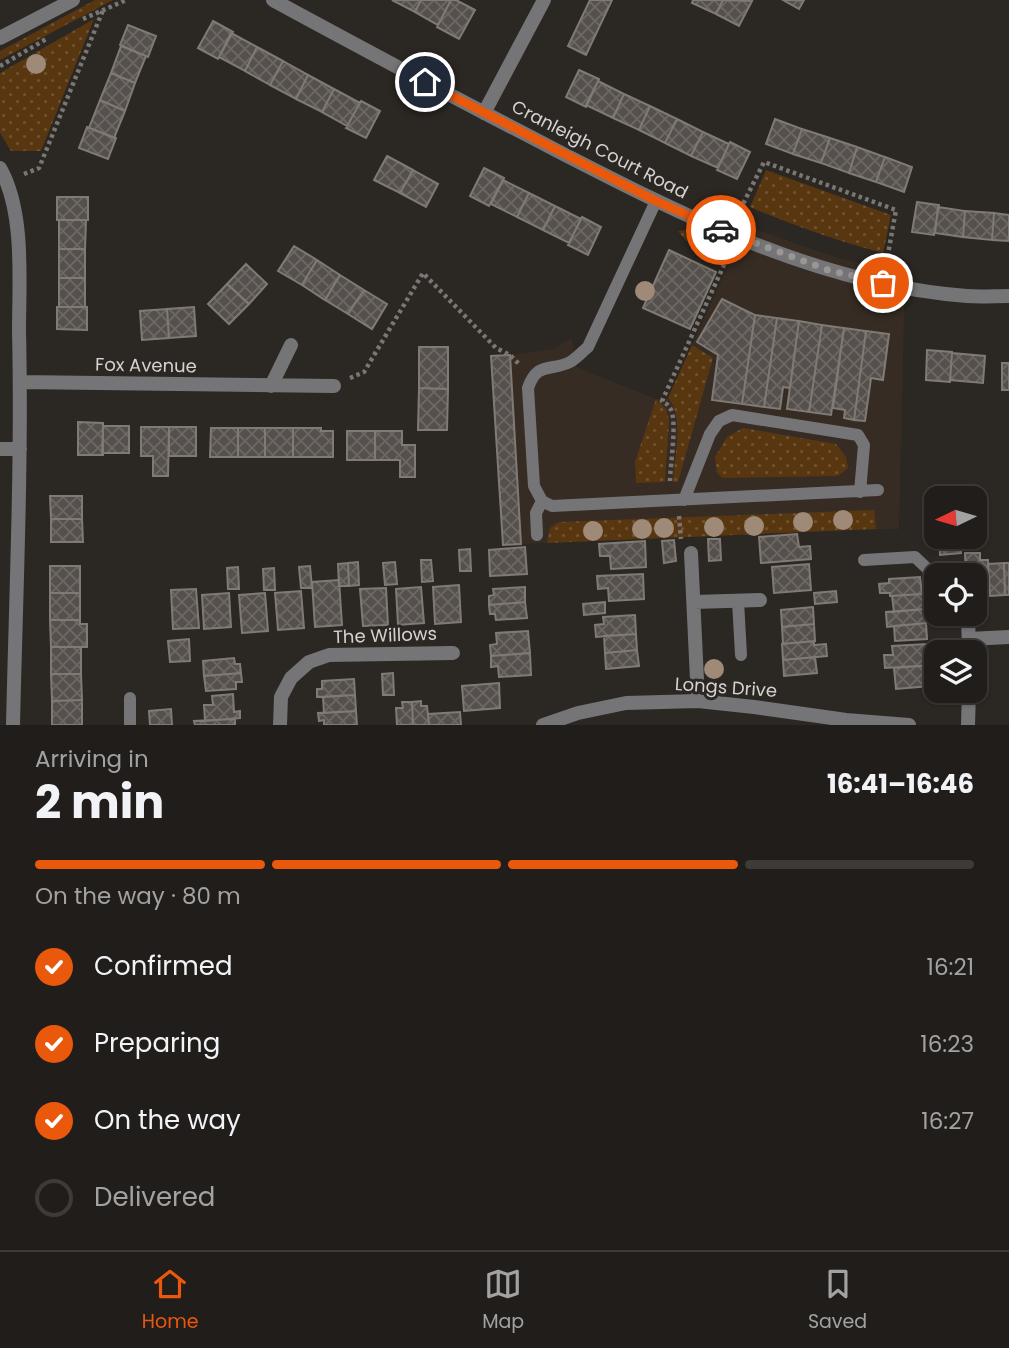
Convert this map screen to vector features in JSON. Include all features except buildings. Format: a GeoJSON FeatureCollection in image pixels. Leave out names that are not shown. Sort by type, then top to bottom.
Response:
{"type":"FeatureCollection","features":[{"type":"Feature","properties":{"kind":"street","name":"Cranleigh Court Road"},"geometry":{"type":"LineString","coordinates":[[273,0],[656,201],[733,234],[828,270],[883,283],[967,296],[1009,296]]}},
{"type":"Feature","properties":{"kind":"street"},"geometry":{"type":"LineString","coordinates":[[484,113],[544,0]]}},
{"type":"Feature","properties":{"kind":"street"},"geometry":{"type":"LineString","coordinates":[[0,38],[65,2]]}},
{"type":"Feature","properties":{"kind":"street"},"geometry":{"type":"LineString","coordinates":[[4,175],[18,228],[20,449],[13,725]]}},
{"type":"Feature","properties":{"kind":"street"},"geometry":{"type":"LineString","coordinates":[[271,386],[291,345]]}},
{"type":"Feature","properties":{"kind":"street","name":"Fox Avenue"},"geometry":{"type":"LineString","coordinates":[[20,382],[334,386]]}},
{"type":"Feature","properties":{"kind":"street"},"geometry":{"type":"LineString","coordinates":[[0,449],[20,449]]}},
{"type":"Feature","properties":{"kind":"street"},"geometry":{"type":"LineString","coordinates":[[691,553],[698,701]]}},
{"type":"Feature","properties":{"kind":"street"},"geometry":{"type":"LineString","coordinates":[[694,602],[760,600]]}},
{"type":"Feature","properties":{"kind":"street"},"geometry":{"type":"LineString","coordinates":[[987,642],[1009,637]]}},
{"type":"Feature","properties":{"kind":"street","name":"The Willows"},"geometry":{"type":"LineString","coordinates":[[280,725],[281,697],[291,678],[309,662],[329,655],[453,653]]}},
{"type":"Feature","properties":{"kind":"street","name":"Longs Drive"},"geometry":{"type":"LineString","coordinates":[[543,725],[578,713],[626,703],[698,701],[846,720],[909,725]]}},
{"type":"Feature","properties":{"kind":"street"},"geometry":{"type":"LineString","coordinates":[[968,725],[969,703]]}},
{"type":"Feature","properties":{"kind":"lane"},"geometry":{"type":"LineString","coordinates":[[656,201],[588,348],[569,362],[541,370],[532,377],[528,388],[534,486],[542,501],[552,506],[878,491]]}},
{"type":"Feature","properties":{"kind":"lane"},"geometry":{"type":"LineString","coordinates":[[681,500],[710,434],[719,421],[732,415],[858,435],[864,445],[860,492]]}},
{"type":"Feature","properties":{"kind":"lane"},"geometry":{"type":"LineString","coordinates":[[537,535],[536,513],[542,501]]}},
{"type":"Feature","properties":{"kind":"lane"},"geometry":{"type":"LineString","coordinates":[[864,560],[915,557],[924,566]]}},
{"type":"Feature","properties":{"kind":"lane"},"geometry":{"type":"LineString","coordinates":[[738,601],[741,655]]}},
{"type":"Feature","properties":{"kind":"lane"},"geometry":{"type":"LineString","coordinates":[[130,698],[130,725]]}},
{"type":"Feature","properties":{"kind":"path"},"geometry":{"type":"LineString","coordinates":[[73,24],[126,0]]}},
{"type":"Feature","properties":{"kind":"path"},"geometry":{"type":"LineString","coordinates":[[4,175],[39,168],[103,10]]}},
{"type":"Feature","properties":{"kind":"path"},"geometry":{"type":"LineString","coordinates":[[0,66],[48,38]]}},
{"type":"Feature","properties":{"kind":"path"},"geometry":{"type":"LineString","coordinates":[[691,553],[681,542],[681,500],[670,483],[673,414],[670,406],[662,401],[764,162],[896,210],[883,283]]}},
{"type":"Feature","properties":{"kind":"path"},"geometry":{"type":"LineString","coordinates":[[334,386],[364,372],[423,273],[496,348],[510,355],[532,377]]}},
{"type":"Feature","properties":{"kind":"shaded area"},"geometry":{"type":"Polygon","coordinates":[[[95,0],[113,0],[0,60],[0,51],[95,0]]]}},
{"type":"Feature","properties":{"kind":"shaded area"},"geometry":{"type":"Polygon","coordinates":[[[94,19],[41,151],[11,151],[0,133],[0,73],[94,19]]]}},
{"type":"Feature","properties":{"kind":"shaded area"},"geometry":{"type":"Polygon","coordinates":[[[766,170],[891,215],[883,253],[816,233],[750,207],[766,170]]]}},
{"type":"Feature","properties":{"kind":"shaded area"},"geometry":{"type":"Polygon","coordinates":[[[746,226],[838,258],[905,273],[899,529],[521,544],[510,355],[553,349],[571,338],[577,367],[656,399],[668,398],[746,226]]]}},
{"type":"Feature","properties":{"kind":"shaded area"},"geometry":{"type":"Polygon","coordinates":[[[685,230],[721,243],[717,255],[686,241],[678,231],[685,230]]]}},
{"type":"Feature","properties":{"kind":"shaded area"},"geometry":{"type":"Polygon","coordinates":[[[692,345],[713,358],[678,482],[673,482],[677,426],[676,415],[668,398],[692,345]]]}},
{"type":"Feature","properties":{"kind":"shaded area"},"geometry":{"type":"Polygon","coordinates":[[[656,399],[666,409],[669,421],[665,482],[636,483],[635,462],[656,399]]]}},
{"type":"Feature","properties":{"kind":"shaded area"},"geometry":{"type":"Polygon","coordinates":[[[743,428],[836,444],[846,457],[848,468],[838,476],[723,478],[717,473],[715,457],[727,437],[743,428]]]}},
{"type":"Feature","properties":{"kind":"shaded area"},"geometry":{"type":"Polygon","coordinates":[[[874,510],[876,529],[547,543],[550,528],[559,522],[874,510]]]}},
{"type":"Feature","properties":{"kind":"way so far"},"geometry":{"type":"LineString","coordinates":[[721,230],[828,270],[883,283]]}},
{"type":"Feature","properties":{"kind":"route"},"geometry":{"type":"LineString","coordinates":[[425,82],[656,201],[721,230]]}}]}
